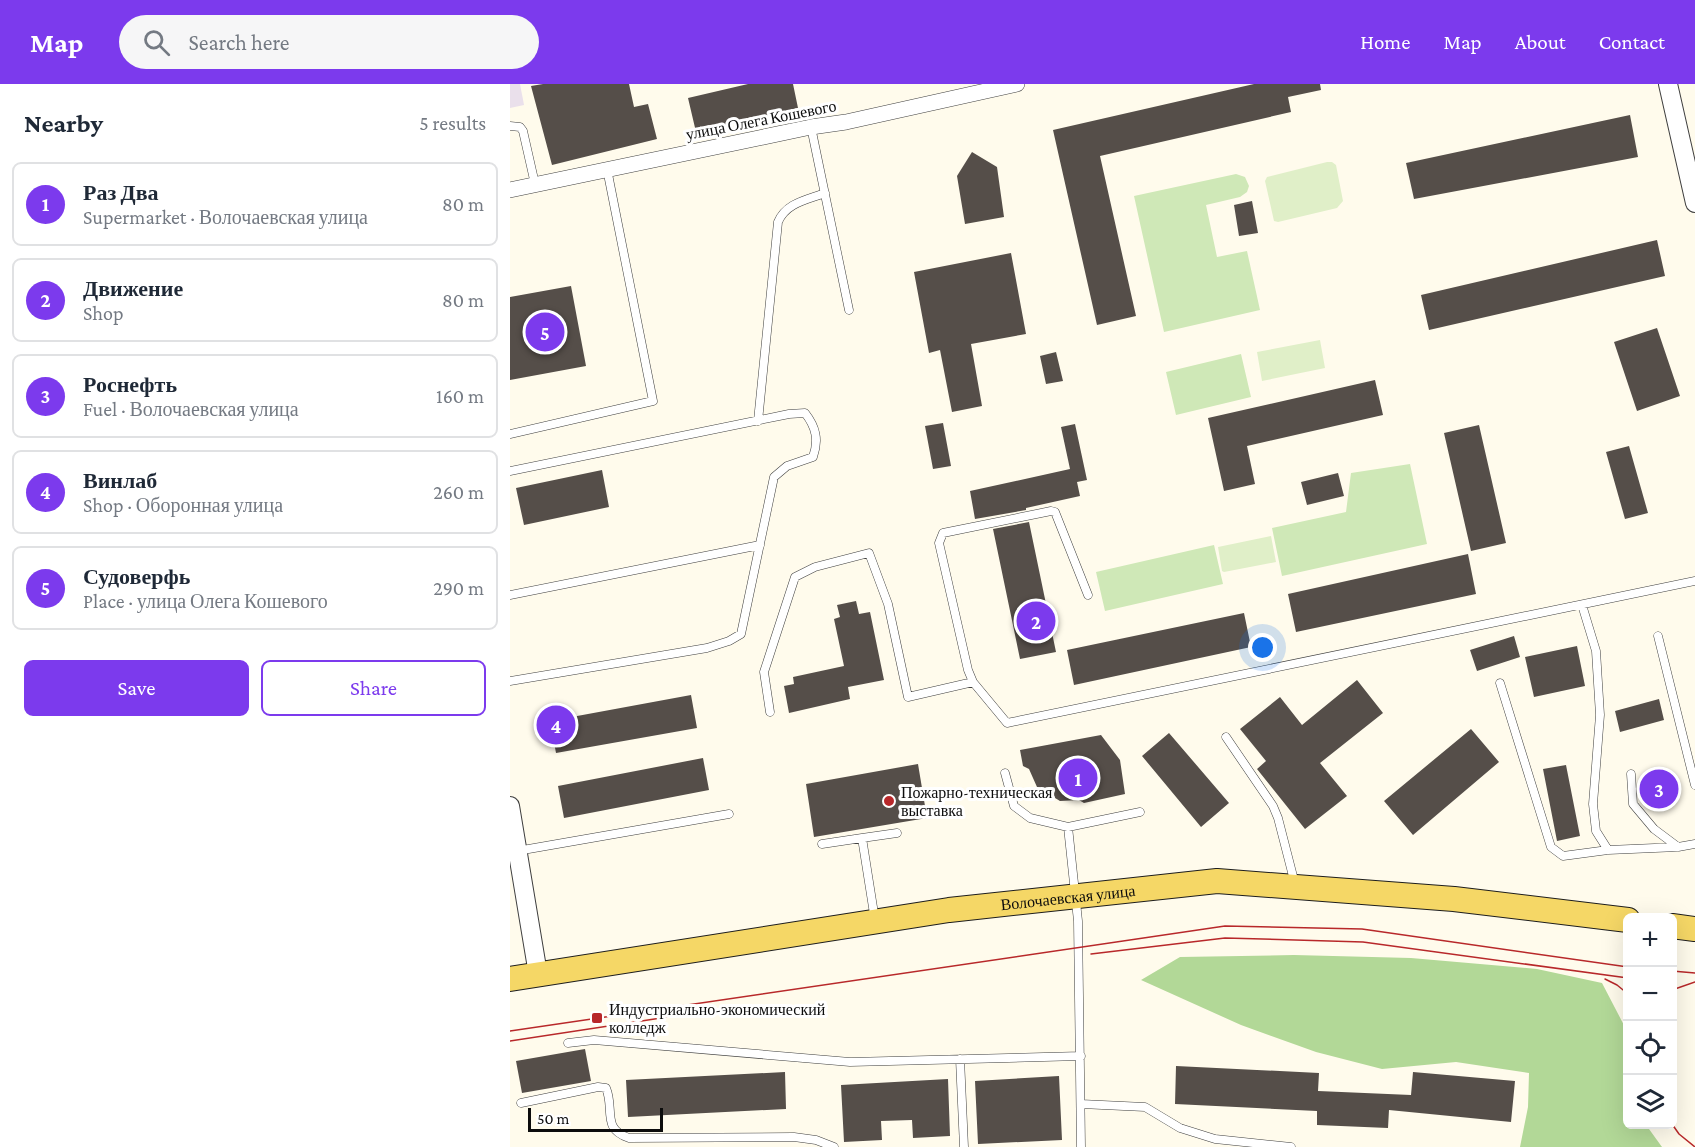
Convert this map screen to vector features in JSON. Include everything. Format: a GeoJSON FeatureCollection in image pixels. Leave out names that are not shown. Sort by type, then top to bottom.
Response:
{"type":"FeatureCollection","features":[{"type":"Feature","properties":{"kind":"main road","name":"Волочаевская улица"},"geometry":{"type":"LineString","coordinates":[[510,979],[949,910],[1217,880],[1454,899],[1623,919]]}},
{"type":"Feature","properties":{"kind":"main road"},"geometry":{"type":"LineString","coordinates":[[1677,927],[1695,929]]}},
{"type":"Feature","properties":{"kind":"street","name":"улица Олега Кошевого"},"geometry":{"type":"LineString","coordinates":[[510,190],[846,122],[1017,84]]}},
{"type":"Feature","properties":{"kind":"street"},"geometry":{"type":"LineString","coordinates":[[1668,84],[1695,203]]}},
{"type":"Feature","properties":{"kind":"street"},"geometry":{"type":"LineString","coordinates":[[510,806],[514,851],[538,974]]}},
{"type":"Feature","properties":{"kind":"lane"},"geometry":{"type":"LineString","coordinates":[[510,126],[520,127],[523,131],[535,184]]}},
{"type":"Feature","properties":{"kind":"lane"},"geometry":{"type":"LineString","coordinates":[[811,128],[849,310]]}},
{"type":"Feature","properties":{"kind":"lane"},"geometry":{"type":"LineString","coordinates":[[510,434],[653,401],[607,170]]}},
{"type":"Feature","properties":{"kind":"lane"},"geometry":{"type":"LineString","coordinates":[[758,421],[778,222],[781,214],[788,207],[825,193]]}},
{"type":"Feature","properties":{"kind":"lane"},"geometry":{"type":"LineString","coordinates":[[510,471],[789,414],[805,413],[814,424],[817,445],[813,457],[787,466],[774,477],[741,634],[729,641],[707,648],[510,681]]}},
{"type":"Feature","properties":{"kind":"lane"},"geometry":{"type":"LineString","coordinates":[[1088,595],[1055,512],[943,533],[939,543],[968,670],[973,682],[1006,723],[1695,581]]}},
{"type":"Feature","properties":{"kind":"lane"},"geometry":{"type":"LineString","coordinates":[[510,595],[760,545]]}},
{"type":"Feature","properties":{"kind":"lane"},"geometry":{"type":"LineString","coordinates":[[770,712],[764,672],[795,577],[815,567],[869,553],[888,604],[908,697],[973,682]]}},
{"type":"Feature","properties":{"kind":"lane"},"geometry":{"type":"LineString","coordinates":[[1582,605],[1596,651],[1600,715],[1593,804],[1596,831],[1608,850]]}},
{"type":"Feature","properties":{"kind":"lane"},"geometry":{"type":"LineString","coordinates":[[1658,636],[1695,785]]}},
{"type":"Feature","properties":{"kind":"lane"},"geometry":{"type":"LineString","coordinates":[[1500,682],[1551,847],[1563,856],[1608,850],[1678,847],[1695,844]]}},
{"type":"Feature","properties":{"kind":"lane"},"geometry":{"type":"LineString","coordinates":[[1226,737],[1273,806],[1295,886]]}},
{"type":"Feature","properties":{"kind":"lane"},"geometry":{"type":"LineString","coordinates":[[1005,773],[1014,806],[1030,818],[1068,827],[1140,812]]}},
{"type":"Feature","properties":{"kind":"lane"},"geometry":{"type":"LineString","coordinates":[[1631,774],[1633,804],[1654,829],[1678,847]]}},
{"type":"Feature","properties":{"kind":"lane"},"geometry":{"type":"LineString","coordinates":[[514,851],[729,814]]}},
{"type":"Feature","properties":{"kind":"lane"},"geometry":{"type":"LineString","coordinates":[[1068,827],[1076,896],[1082,1104],[1081,1147]]}},
{"type":"Feature","properties":{"kind":"lane"},"geometry":{"type":"LineString","coordinates":[[822,844],[897,833]]}},
{"type":"Feature","properties":{"kind":"lane"},"geometry":{"type":"LineString","coordinates":[[862,838],[876,921]]}},
{"type":"Feature","properties":{"kind":"lane"},"geometry":{"type":"LineString","coordinates":[[568,1043],[594,1040],[850,1062],[1081,1056]]}},
{"type":"Feature","properties":{"kind":"lane"},"geometry":{"type":"LineString","coordinates":[[960,1059],[964,1147]]}},
{"type":"Feature","properties":{"kind":"lane"},"geometry":{"type":"LineString","coordinates":[[521,1103],[598,1087],[606,1088],[612,1127],[619,1135],[629,1138],[794,1137],[816,1140],[834,1147]]}},
{"type":"Feature","properties":{"kind":"lane"},"geometry":{"type":"LineString","coordinates":[[1082,1104],[1145,1107],[1179,1128],[1215,1139],[1291,1147]]}},
{"type":"Feature","properties":{"kind":"shaded area"},"geometry":{"type":"Polygon","coordinates":[[[510,84],[520,84],[524,105],[510,108],[510,84]]]}},
{"type":"Feature","properties":{"kind":"green space"},"geometry":{"type":"Polygon","coordinates":[[[1327,162],[1336,165],[1343,201],[1337,208],[1274,221],[1265,181],[1267,177],[1327,162]]]}},
{"type":"Feature","properties":{"kind":"green space"},"geometry":{"type":"Polygon","coordinates":[[[1236,174],[1245,177],[1249,186],[1247,192],[1240,197],[1206,205],[1217,257],[1247,251],[1260,310],[1164,332],[1134,196],[1236,174]]]}},
{"type":"Feature","properties":{"kind":"green space"},"geometry":{"type":"Polygon","coordinates":[[[1320,340],[1325,368],[1262,381],[1257,352],[1320,340]]]}},
{"type":"Feature","properties":{"kind":"green space"},"geometry":{"type":"Polygon","coordinates":[[[1241,354],[1251,397],[1176,415],[1166,372],[1241,354]]]}},
{"type":"Feature","properties":{"kind":"green space"},"geometry":{"type":"Polygon","coordinates":[[[1410,464],[1427,544],[1282,576],[1272,528],[1346,512],[1351,473],[1410,464]]]}},
{"type":"Feature","properties":{"kind":"green space"},"geometry":{"type":"Polygon","coordinates":[[[1271,536],[1276,562],[1222,571],[1218,547],[1271,536]]]}},
{"type":"Feature","properties":{"kind":"green space"},"geometry":{"type":"Polygon","coordinates":[[[1214,545],[1223,584],[1105,611],[1096,572],[1214,545]]]}},
{"type":"Feature","properties":{"kind":"green space"},"geometry":{"type":"Polygon","coordinates":[[[1294,955],[1411,958],[1537,969],[1602,983],[1623,1023],[1623,1129],[1649,1129],[1662,1147],[1520,1147],[1528,1107],[1529,1073],[1456,1062],[1382,1069],[1316,1052],[1241,1025],[1141,980],[1180,957],[1294,955]]]}},
{"type":"Feature","properties":{"kind":"building"},"geometry":{"type":"Polygon","coordinates":[[[629,84],[634,107],[648,104],[657,139],[552,165],[531,86],[629,84]]]}},
{"type":"Feature","properties":{"kind":"building"},"geometry":{"type":"Polygon","coordinates":[[[748,84],[793,84],[798,108],[696,132],[688,98],[748,84]]]}},
{"type":"Feature","properties":{"kind":"building"},"geometry":{"type":"Polygon","coordinates":[[[1254,84],[1320,84],[1321,90],[1288,97],[1291,112],[1100,156],[1136,316],[1097,325],[1053,130],[1254,84]]]}},
{"type":"Feature","properties":{"kind":"building"},"geometry":{"type":"Polygon","coordinates":[[[1630,115],[1638,157],[1414,199],[1406,163],[1630,115]]]}},
{"type":"Feature","properties":{"kind":"building"},"geometry":{"type":"Polygon","coordinates":[[[972,152],[997,167],[1004,217],[965,224],[957,176],[972,152]]]}},
{"type":"Feature","properties":{"kind":"building"},"geometry":{"type":"Polygon","coordinates":[[[1252,201],[1258,233],[1239,236],[1234,205],[1252,201]]]}},
{"type":"Feature","properties":{"kind":"building"},"geometry":{"type":"Polygon","coordinates":[[[1657,240],[1665,276],[1429,330],[1421,295],[1657,240]]]}},
{"type":"Feature","properties":{"kind":"building"},"geometry":{"type":"Polygon","coordinates":[[[1011,253],[1026,334],[971,344],[982,406],[952,412],[940,350],[929,353],[914,272],[1011,253]]]}},
{"type":"Feature","properties":{"kind":"building"},"geometry":{"type":"Polygon","coordinates":[[[571,286],[586,366],[510,380],[510,297],[571,286]]]}},
{"type":"Feature","properties":{"kind":"building"},"geometry":{"type":"Polygon","coordinates":[[[1657,328],[1680,396],[1637,411],[1614,342],[1657,328]]]}},
{"type":"Feature","properties":{"kind":"building"},"geometry":{"type":"Polygon","coordinates":[[[1056,352],[1063,381],[1046,384],[1040,356],[1056,352]]]}},
{"type":"Feature","properties":{"kind":"building"},"geometry":{"type":"Polygon","coordinates":[[[1375,380],[1383,415],[1247,446],[1255,484],[1224,491],[1208,418],[1375,380]]]}},
{"type":"Feature","properties":{"kind":"building"},"geometry":{"type":"Polygon","coordinates":[[[943,423],[951,466],[933,469],[925,426],[943,423]]]}},
{"type":"Feature","properties":{"kind":"building"},"geometry":{"type":"Polygon","coordinates":[[[1075,424],[1087,480],[1077,482],[1080,496],[1026,508],[1026,510],[975,519],[970,491],[1070,469],[1061,427],[1075,424]]]}},
{"type":"Feature","properties":{"kind":"building"},"geometry":{"type":"Polygon","coordinates":[[[1479,425],[1506,543],[1471,551],[1444,433],[1479,425]]]}},
{"type":"Feature","properties":{"kind":"building"},"geometry":{"type":"Polygon","coordinates":[[[1629,446],[1648,513],[1625,519],[1606,452],[1629,446]]]}},
{"type":"Feature","properties":{"kind":"building"},"geometry":{"type":"Polygon","coordinates":[[[602,470],[609,507],[524,525],[516,488],[602,470]]]}},
{"type":"Feature","properties":{"kind":"building"},"geometry":{"type":"Polygon","coordinates":[[[1338,473],[1344,496],[1307,505],[1301,482],[1338,473]]]}},
{"type":"Feature","properties":{"kind":"building"},"geometry":{"type":"Polygon","coordinates":[[[1029,522],[1056,652],[1020,659],[993,529],[1029,522]]]}},
{"type":"Feature","properties":{"kind":"building"},"geometry":{"type":"Polygon","coordinates":[[[1468,554],[1476,594],[1296,632],[1288,594],[1468,554]]]}},
{"type":"Feature","properties":{"kind":"building"},"geometry":{"type":"Polygon","coordinates":[[[856,601],[859,614],[870,612],[884,680],[848,687],[850,699],[789,713],[784,686],[794,684],[793,677],[844,666],[834,619],[840,617],[837,605],[856,601]]]}},
{"type":"Feature","properties":{"kind":"building"},"geometry":{"type":"Polygon","coordinates":[[[1244,613],[1251,647],[1074,685],[1067,650],[1244,613]]]}},
{"type":"Feature","properties":{"kind":"building"},"geometry":{"type":"Polygon","coordinates":[[[1514,636],[1520,657],[1477,671],[1470,650],[1514,636]]]}},
{"type":"Feature","properties":{"kind":"building"},"geometry":{"type":"Polygon","coordinates":[[[1577,646],[1585,686],[1534,697],[1525,657],[1577,646]]]}},
{"type":"Feature","properties":{"kind":"building"},"geometry":{"type":"Polygon","coordinates":[[[1357,680],[1383,713],[1320,763],[1347,796],[1305,829],[1257,769],[1266,761],[1240,729],[1280,697],[1302,725],[1357,680]]]}},
{"type":"Feature","properties":{"kind":"building"},"geometry":{"type":"Polygon","coordinates":[[[691,695],[697,728],[556,753],[550,721],[691,695]]]}},
{"type":"Feature","properties":{"kind":"building"},"geometry":{"type":"Polygon","coordinates":[[[1659,699],[1664,720],[1620,732],[1615,711],[1659,699]]]}},
{"type":"Feature","properties":{"kind":"building"},"geometry":{"type":"Polygon","coordinates":[[[1471,729],[1499,762],[1413,835],[1384,801],[1471,729]]]}},
{"type":"Feature","properties":{"kind":"building"},"geometry":{"type":"Polygon","coordinates":[[[1169,733],[1229,803],[1201,827],[1142,756],[1169,733]]]}},
{"type":"Feature","properties":{"kind":"building"},"geometry":{"type":"Polygon","coordinates":[[[1101,735],[1120,760],[1125,794],[1084,803],[1079,800],[1060,801],[1037,787],[1029,769],[1023,766],[1020,750],[1101,735]]]}},
{"type":"Feature","properties":{"kind":"building"},"geometry":{"type":"Polygon","coordinates":[[[703,758],[709,790],[564,818],[558,786],[703,758]]]}},
{"type":"Feature","properties":{"kind":"building"},"geometry":{"type":"Polygon","coordinates":[[[918,764],[927,818],[814,837],[806,784],[918,764]]]}},
{"type":"Feature","properties":{"kind":"building"},"geometry":{"type":"Polygon","coordinates":[[[1566,765],[1580,836],[1557,841],[1543,769],[1566,765]]]}},
{"type":"Feature","properties":{"kind":"building"},"geometry":{"type":"Polygon","coordinates":[[[1664,774],[1669,796],[1652,800],[1647,778],[1664,774]]]}},
{"type":"Feature","properties":{"kind":"building"},"geometry":{"type":"Polygon","coordinates":[[[585,1049],[591,1081],[522,1093],[516,1061],[585,1049]]]}},
{"type":"Feature","properties":{"kind":"building"},"geometry":{"type":"Polygon","coordinates":[[[1176,1066],[1319,1073],[1318,1091],[1411,1095],[1413,1072],[1515,1081],[1511,1122],[1389,1110],[1388,1128],[1317,1125],[1317,1111],[1175,1104],[1176,1066]]]}},
{"type":"Feature","properties":{"kind":"building"},"geometry":{"type":"Polygon","coordinates":[[[785,1072],[786,1109],[628,1117],[626,1080],[785,1072]]]}},
{"type":"Feature","properties":{"kind":"building"},"geometry":{"type":"Polygon","coordinates":[[[1059,1076],[1062,1140],[978,1144],[975,1081],[1059,1076]]]}},
{"type":"Feature","properties":{"kind":"building"},"geometry":{"type":"Polygon","coordinates":[[[948,1079],[950,1136],[913,1138],[912,1120],[881,1121],[882,1140],[844,1142],[841,1085],[948,1079]]]}},
{"type":"Feature","properties":{"kind":"tram line"},"geometry":{"type":"LineString","coordinates":[[510,1031],[1225,926],[1362,929],[1623,966]]}},
{"type":"Feature","properties":{"kind":"tram line"},"geometry":{"type":"LineString","coordinates":[[1091,954],[1225,938],[1363,942],[1623,977]]}},
{"type":"Feature","properties":{"kind":"tram line"},"geometry":{"type":"LineString","coordinates":[[1677,971],[1695,973]]}},
{"type":"Feature","properties":{"kind":"tram line"},"geometry":{"type":"LineString","coordinates":[[1605,979],[1623,990]]}},
{"type":"Feature","properties":{"kind":"tram line"},"geometry":{"type":"LineString","coordinates":[[1677,988],[1695,982]]}},
{"type":"Feature","properties":{"kind":"tram line"},"geometry":{"type":"LineString","coordinates":[[510,1041],[694,1013]]}},
{"type":"Feature","properties":{"kind":"tram line"},"geometry":{"type":"LineString","coordinates":[[1676,1129],[1695,1147]]}},
{"type":"Feature","properties":{"kind":"place","name":"Судоверфь"},"geometry":{"type":"Point","coordinates":[545,332]}},
{"type":"Feature","properties":{"kind":"place","name":"Движение"},"geometry":{"type":"Point","coordinates":[1036,621]}},
{"type":"Feature","properties":{"kind":"place","name":"Винлаб"},"geometry":{"type":"Point","coordinates":[556,725]}},
{"type":"Feature","properties":{"kind":"place","name":"Раз Два"},"geometry":{"type":"Point","coordinates":[1078,778]}},
{"type":"Feature","properties":{"kind":"place","name":"Роснефть"},"geometry":{"type":"Point","coordinates":[1659,789]}},
{"type":"Feature","properties":{"kind":"place","name":"Пожарно-техническая выставка"},"geometry":{"type":"Point","coordinates":[889,801]}},
{"type":"Feature","properties":{"kind":"place","name":"Индустриально-экономический колледж"},"geometry":{"type":"Point","coordinates":[597,1018]}}]}
